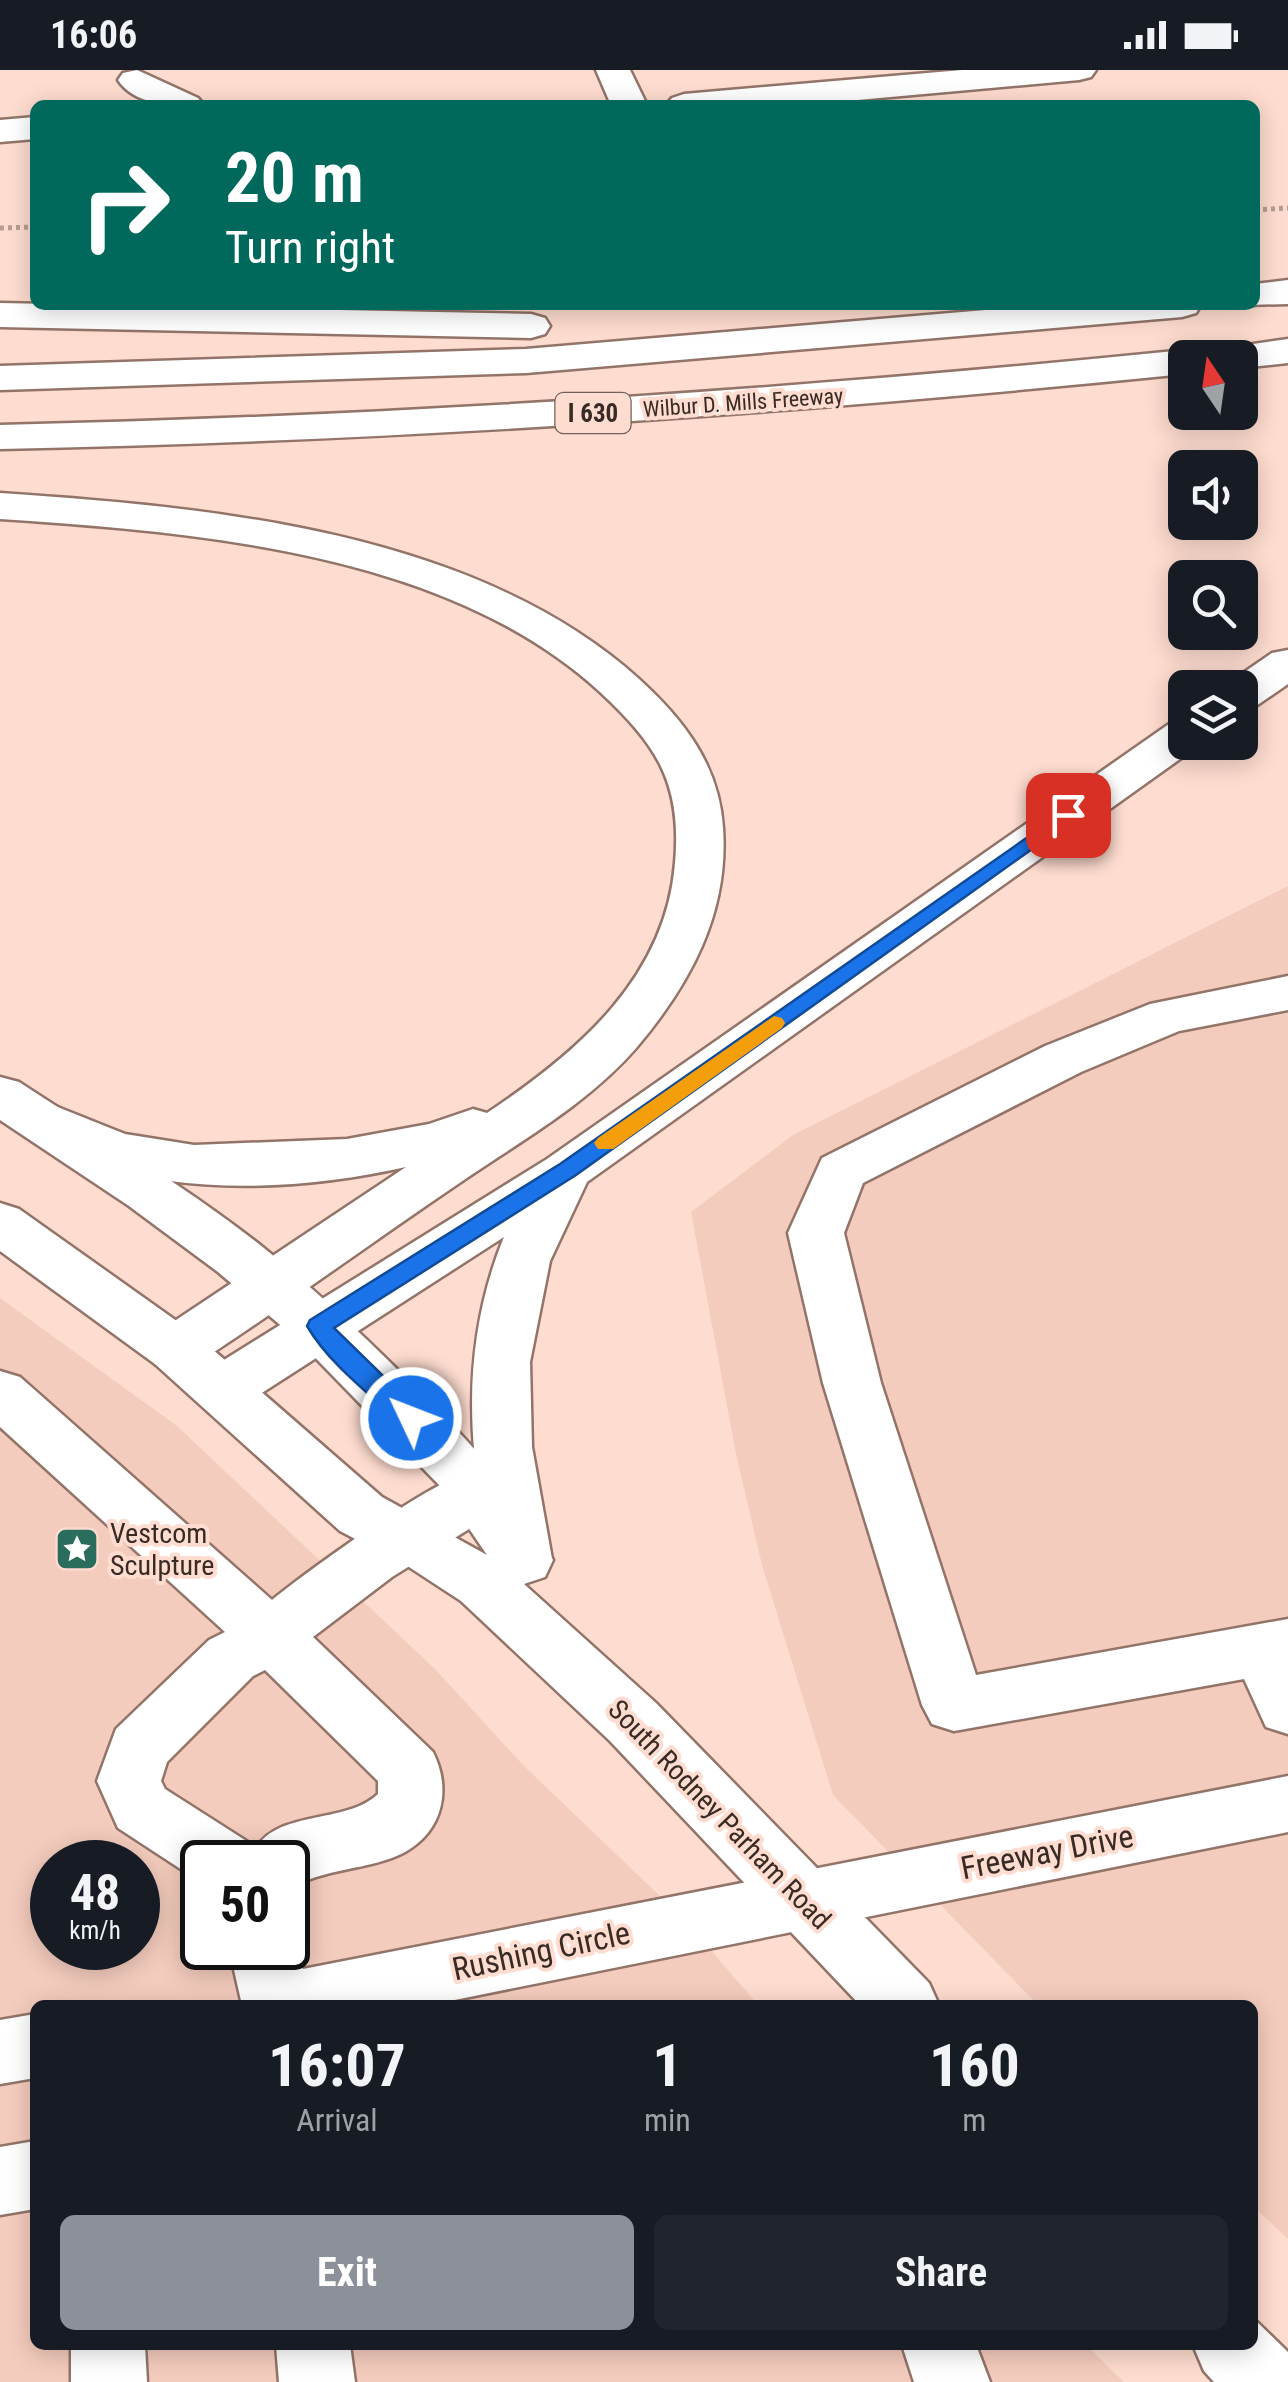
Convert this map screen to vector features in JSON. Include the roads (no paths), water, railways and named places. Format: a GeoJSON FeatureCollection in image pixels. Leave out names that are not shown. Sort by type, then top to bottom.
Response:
{"type":"FeatureCollection","features":[{"type":"Feature","properties":{"kind":"main road"},"geometry":{"type":"LineString","coordinates":[[613,70],[628,100]]}},
{"type":"Feature","properties":{"kind":"main road"},"geometry":{"type":"LineString","coordinates":[[740,100],[1079,70]]}},
{"type":"Feature","properties":{"kind":"main road"},"geometry":{"type":"LineString","coordinates":[[111,100],[134,75],[177,100]]}},
{"type":"Feature","properties":{"kind":"main road"},"geometry":{"type":"LineString","coordinates":[[0,131],[30,128]]}},
{"type":"Feature","properties":{"kind":"main road"},"geometry":{"type":"LineString","coordinates":[[1260,295],[1288,292]]}},
{"type":"Feature","properties":{"kind":"main road","name":"I 630"},"geometry":{"type":"LineString","coordinates":[[0,378],[526,360],[1127,310]]}},
{"type":"Feature","properties":{"kind":"main road"},"geometry":{"type":"LineString","coordinates":[[0,315],[550,326],[994,322]]}},
{"type":"Feature","properties":{"kind":"main road"},"geometry":{"type":"LineString","coordinates":[[1258,354],[1288,351]]}},
{"type":"Feature","properties":{"kind":"main road","name":"Wilbur D. Mills Freeway"},"geometry":{"type":"LineString","coordinates":[[0,436],[594,413],[945,388],[1168,364]]}},
{"type":"Feature","properties":{"kind":"main road"},"geometry":{"type":"LineString","coordinates":[[0,506],[80,510],[304,543],[402,570],[490,602],[562,638],[624,685],[677,743],[699,803],[700,856],[694,914],[678,949],[635,1013],[594,1061],[271,1288],[175,1350]]}},
{"type":"Feature","properties":{"kind":"main road"},"geometry":{"type":"LineString","coordinates":[[1258,684],[1288,663]]}},
{"type":"Feature","properties":{"kind":"main road"},"geometry":{"type":"LineString","coordinates":[[224,1388],[568,1170],[1168,746]]}},
{"type":"Feature","properties":{"kind":"main road"},"geometry":{"type":"LineString","coordinates":[[1288,993],[1168,1016],[1063,1060],[889,1146],[841,1171],[816,1233],[852,1384],[954,1705],[1276,1648],[1288,1708]]}},
{"type":"Feature","properties":{"kind":"main road"},"geometry":{"type":"LineString","coordinates":[[15,1104],[131,1154],[211,1162],[302,1162],[352,1158],[452,1137],[548,1094]]}},
{"type":"Feature","properties":{"kind":"main road"},"geometry":{"type":"LineString","coordinates":[[15,1104],[148,1192],[238,1258],[319,1326],[434,1440],[522,1560]]}},
{"type":"Feature","properties":{"kind":"main road"},"geometry":{"type":"LineString","coordinates":[[532,1627],[501,1432],[501,1368],[517,1270],[546,1202],[568,1170]]}},
{"type":"Feature","properties":{"kind":"main road","name":"South Rodney Parham Road"},"geometry":{"type":"LineString","coordinates":[[0,1223],[224,1388],[360,1514],[484,1584],[632,1722],[899,2000]]}},
{"type":"Feature","properties":{"kind":"main road"},"geometry":{"type":"LineString","coordinates":[[0,1393],[272,1636],[410,1771],[411,1804],[384,1831],[310,1849]]}},
{"type":"Feature","properties":{"kind":"main road"},"geometry":{"type":"LineString","coordinates":[[191,1840],[141,1808],[129,1781],[138,1748],[232,1658],[272,1636],[315,1596],[477,1494]]}},
{"type":"Feature","properties":{"kind":"main road","name":"Freeway Drive"},"geometry":{"type":"LineString","coordinates":[[806,1901],[1288,1804]]}},
{"type":"Feature","properties":{"kind":"main road","name":"Rushing Circle"},"geometry":{"type":"LineString","coordinates":[[302,2000],[806,1901]]}},
{"type":"Feature","properties":{"kind":"main road"},"geometry":{"type":"LineString","coordinates":[[269,1970],[277,2000]]}},
{"type":"Feature","properties":{"kind":"main road"},"geometry":{"type":"LineString","coordinates":[[0,2052],[30,2047]]}},
{"type":"Feature","properties":{"kind":"main road"},"geometry":{"type":"LineString","coordinates":[[0,2181],[30,2176]]}},
{"type":"Feature","properties":{"kind":"main road"},"geometry":{"type":"LineString","coordinates":[[108,2350],[109,2382]]}},
{"type":"Feature","properties":{"kind":"main road"},"geometry":{"type":"LineString","coordinates":[[314,2350],[317,2382]]}},
{"type":"Feature","properties":{"kind":"main road"},"geometry":{"type":"LineString","coordinates":[[941,2350],[952,2382]]}},
{"type":"Feature","properties":{"kind":"main road"},"geometry":{"type":"LineString","coordinates":[[1235,2350],[1265,2382]]}},
{"type":"Feature","properties":{"kind":"place","name":"Vestcom Sculpture"},"geometry":{"type":"Point","coordinates":[77,1549]}}]}
